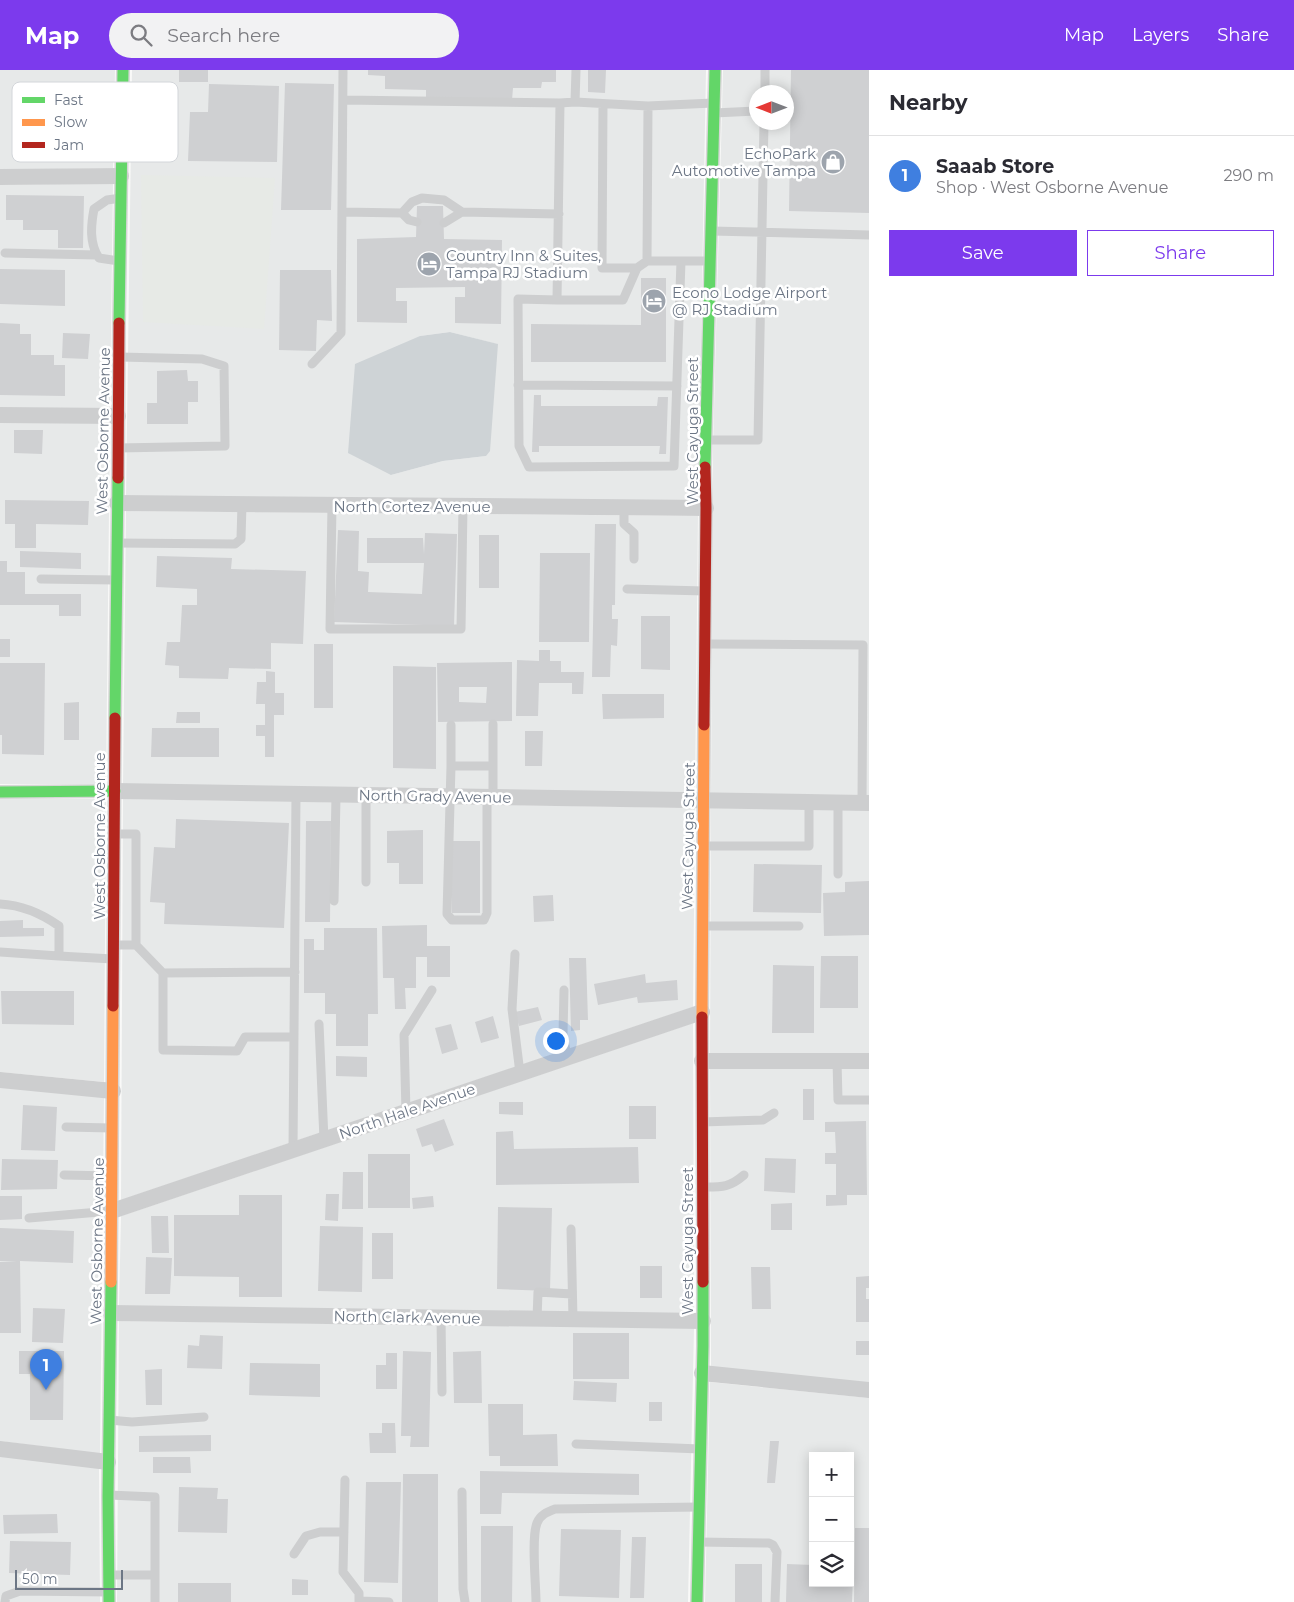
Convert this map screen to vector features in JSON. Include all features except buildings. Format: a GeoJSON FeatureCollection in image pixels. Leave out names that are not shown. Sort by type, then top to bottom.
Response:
{"type":"FeatureCollection","features":[{"type":"Feature","properties":{"kind":"street","name":"West Cayuga Street"},"geometry":{"type":"LineString","coordinates":[[697,1602],[703,1321],[702,926],[706,591],[705,440],[714,70]]}},
{"type":"Feature","properties":{"kind":"street","name":"West Osborne Avenue"},"geometry":{"type":"LineString","coordinates":[[109,1597],[108,1462],[121,162]]}},
{"type":"Feature","properties":{"kind":"street"},"geometry":{"type":"LineString","coordinates":[[0,177],[121,176]]}},
{"type":"Feature","properties":{"kind":"street"},"geometry":{"type":"LineString","coordinates":[[0,415],[118,416]]}},
{"type":"Feature","properties":{"kind":"street","name":"North Cortez Avenue"},"geometry":{"type":"LineString","coordinates":[[117,503],[706,508]]}},
{"type":"Feature","properties":{"kind":"street","name":"North Grady Avenue"},"geometry":{"type":"LineString","coordinates":[[0,792],[115,791],[866,803]]}},
{"type":"Feature","properties":{"kind":"street","name":"North Hale Avenue"},"geometry":{"type":"LineString","coordinates":[[112,1211],[702,1012]]}},
{"type":"Feature","properties":{"kind":"street"},"geometry":{"type":"LineString","coordinates":[[702,1061],[869,1061]]}},
{"type":"Feature","properties":{"kind":"street"},"geometry":{"type":"LineString","coordinates":[[0,1080],[113,1090]]}},
{"type":"Feature","properties":{"kind":"street","name":"North Clark Avenue"},"geometry":{"type":"LineString","coordinates":[[111,1313],[703,1321]]}},
{"type":"Feature","properties":{"kind":"street"},"geometry":{"type":"LineString","coordinates":[[702,1373],[869,1390]]}},
{"type":"Feature","properties":{"kind":"street"},"geometry":{"type":"LineString","coordinates":[[0,1448],[108,1462]]}},
{"type":"Feature","properties":{"kind":"lane"},"geometry":{"type":"LineString","coordinates":[[312,364],[341,333],[343,70]]}},
{"type":"Feature","properties":{"kind":"lane"},"geometry":{"type":"LineString","coordinates":[[575,102],[576,70]]}},
{"type":"Feature","properties":{"kind":"lane"},"geometry":{"type":"LineString","coordinates":[[765,70],[765,85]]}},
{"type":"Feature","properties":{"kind":"lane"},"geometry":{"type":"LineString","coordinates":[[343,100],[575,102],[749,110]]}},
{"type":"Feature","properties":{"kind":"lane"},"geometry":{"type":"LineString","coordinates":[[558,300],[560,103]]}},
{"type":"Feature","properties":{"kind":"lane"},"geometry":{"type":"LineString","coordinates":[[603,104],[602,268],[637,268],[647,262],[709,261]]}},
{"type":"Feature","properties":{"kind":"lane"},"geometry":{"type":"LineString","coordinates":[[647,262],[648,106]]}},
{"type":"Feature","properties":{"kind":"lane"},"geometry":{"type":"LineString","coordinates":[[705,440],[758,440],[760,232],[764,130]]}},
{"type":"Feature","properties":{"kind":"lane"},"geometry":{"type":"LineString","coordinates":[[120,261],[103,259],[97,255],[94,250],[91,234],[94,209],[107,200],[121,198]]}},
{"type":"Feature","properties":{"kind":"lane"},"geometry":{"type":"LineString","coordinates":[[402,213],[412,202],[422,198],[444,200],[462,212],[559,214]]}},
{"type":"Feature","properties":{"kind":"lane"},"geometry":{"type":"LineString","coordinates":[[342,212],[402,213],[409,220],[417,222]]}},
{"type":"Feature","properties":{"kind":"lane"},"geometry":{"type":"LineString","coordinates":[[444,223],[462,212]]}},
{"type":"Feature","properties":{"kind":"lane"},"geometry":{"type":"LineString","coordinates":[[710,231],[869,235]]}},
{"type":"Feature","properties":{"kind":"lane"},"geometry":{"type":"LineString","coordinates":[[6,254],[97,255]]}},
{"type":"Feature","properties":{"kind":"lane"},"geometry":{"type":"LineString","coordinates":[[637,268],[623,300],[518,299],[519,446],[529,467],[674,466],[681,261]]}},
{"type":"Feature","properties":{"kind":"lane"},"geometry":{"type":"LineString","coordinates":[[118,448],[225,446],[224,366],[202,359],[119,357]]}},
{"type":"Feature","properties":{"kind":"lane"},"geometry":{"type":"LineString","coordinates":[[518,384],[676,386]]}},
{"type":"Feature","properties":{"kind":"lane"},"geometry":{"type":"LineString","coordinates":[[117,543],[235,544],[241,539],[242,504]]}},
{"type":"Feature","properties":{"kind":"lane"},"geometry":{"type":"LineString","coordinates":[[332,505],[330,629],[461,629],[463,506]]}},
{"type":"Feature","properties":{"kind":"lane"},"geometry":{"type":"LineString","coordinates":[[624,508],[624,524],[634,533],[634,559]]}},
{"type":"Feature","properties":{"kind":"lane"},"geometry":{"type":"LineString","coordinates":[[41,580],[116,580]]}},
{"type":"Feature","properties":{"kind":"lane"},"geometry":{"type":"LineString","coordinates":[[627,589],[706,591]]}},
{"type":"Feature","properties":{"kind":"lane"},"geometry":{"type":"LineString","coordinates":[[705,644],[863,645],[866,803]]}},
{"type":"Feature","properties":{"kind":"lane"},"geometry":{"type":"LineString","coordinates":[[451,725],[447,914],[452,920],[484,920],[487,913],[493,724]]}},
{"type":"Feature","properties":{"kind":"lane"},"geometry":{"type":"LineString","coordinates":[[451,766],[493,766]]}},
{"type":"Feature","properties":{"kind":"lane"},"geometry":{"type":"LineString","coordinates":[[293,1150],[296,794]]}},
{"type":"Feature","properties":{"kind":"lane"},"geometry":{"type":"LineString","coordinates":[[334,901],[336,794]]}},
{"type":"Feature","properties":{"kind":"lane"},"geometry":{"type":"LineString","coordinates":[[366,795],[366,882]]}},
{"type":"Feature","properties":{"kind":"lane"},"geometry":{"type":"LineString","coordinates":[[703,846],[809,846],[809,802]]}},
{"type":"Feature","properties":{"kind":"lane"},"geometry":{"type":"LineString","coordinates":[[838,802],[838,874]]}},
{"type":"Feature","properties":{"kind":"lane"},"geometry":{"type":"LineString","coordinates":[[114,834],[136,834],[136,945]]}},
{"type":"Feature","properties":{"kind":"lane"},"geometry":{"type":"LineString","coordinates":[[0,904],[44,915],[59,926],[59,956]]}},
{"type":"Feature","properties":{"kind":"lane"},"geometry":{"type":"LineString","coordinates":[[702,926],[799,926]]}},
{"type":"Feature","properties":{"kind":"lane"},"geometry":{"type":"LineString","coordinates":[[114,944],[136,945],[163,973],[163,1050],[237,1051],[245,1037],[294,1036]]}},
{"type":"Feature","properties":{"kind":"lane"},"geometry":{"type":"LineString","coordinates":[[0,952],[114,960]]}},
{"type":"Feature","properties":{"kind":"lane"},"geometry":{"type":"LineString","coordinates":[[515,954],[512,1009],[520,1073]]}},
{"type":"Feature","properties":{"kind":"lane"},"geometry":{"type":"LineString","coordinates":[[163,973],[294,972]]}},
{"type":"Feature","properties":{"kind":"lane"},"geometry":{"type":"LineString","coordinates":[[406,1112],[404,1035],[432,990]]}},
{"type":"Feature","properties":{"kind":"lane"},"geometry":{"type":"LineString","coordinates":[[564,990],[563,1034],[567,1057]]}},
{"type":"Feature","properties":{"kind":"lane"},"geometry":{"type":"LineString","coordinates":[[319,1024],[324,1140]]}},
{"type":"Feature","properties":{"kind":"lane"},"geometry":{"type":"LineString","coordinates":[[837,1061],[838,1100],[869,1100]]}},
{"type":"Feature","properties":{"kind":"lane"},"geometry":{"type":"LineString","coordinates":[[702,1122],[763,1120],[774,1113]]}},
{"type":"Feature","properties":{"kind":"lane"},"geometry":{"type":"LineString","coordinates":[[66,1127],[112,1128]]}},
{"type":"Feature","properties":{"kind":"lane"},"geometry":{"type":"LineString","coordinates":[[702,1186],[723,1186],[735,1183],[744,1174]]}},
{"type":"Feature","properties":{"kind":"lane"},"geometry":{"type":"LineString","coordinates":[[64,1175],[112,1176]]}},
{"type":"Feature","properties":{"kind":"lane"},"geometry":{"type":"LineString","coordinates":[[29,1218],[112,1211]]}},
{"type":"Feature","properties":{"kind":"lane"},"geometry":{"type":"LineString","coordinates":[[570,1229],[573,1319]]}},
{"type":"Feature","properties":{"kind":"lane"},"geometry":{"type":"LineString","coordinates":[[536,1319],[538,1292],[572,1294]]}},
{"type":"Feature","properties":{"kind":"lane"},"geometry":{"type":"LineString","coordinates":[[442,1318],[442,1392]]}},
{"type":"Feature","properties":{"kind":"lane"},"geometry":{"type":"LineString","coordinates":[[109,1420],[140,1422],[204,1417]]}},
{"type":"Feature","properties":{"kind":"lane"},"geometry":{"type":"LineString","coordinates":[[576,1444],[700,1449]]}},
{"type":"Feature","properties":{"kind":"lane"},"geometry":{"type":"LineString","coordinates":[[345,1480],[343,1572],[359,1593],[359,1602],[389,1602]]}},
{"type":"Feature","properties":{"kind":"lane"},"geometry":{"type":"LineString","coordinates":[[462,1492],[463,1589],[465,1602]]}},
{"type":"Feature","properties":{"kind":"lane"},"geometry":{"type":"LineString","coordinates":[[108,1495],[156,1496],[155,1602]]}},
{"type":"Feature","properties":{"kind":"lane"},"geometry":{"type":"LineString","coordinates":[[536,1602],[535,1543],[537,1523],[545,1513],[555,1509],[699,1507]]}},
{"type":"Feature","properties":{"kind":"lane"},"geometry":{"type":"LineString","coordinates":[[294,1554],[306,1536],[320,1532],[344,1532]]}},
{"type":"Feature","properties":{"kind":"lane"},"geometry":{"type":"LineString","coordinates":[[698,1542],[769,1543],[773,1545],[777,1552],[775,1602]]}},
{"type":"Feature","properties":{"kind":"lane"},"geometry":{"type":"LineString","coordinates":[[108,1575],[155,1575]]}},
{"type":"Feature","properties":{"kind":"lane"},"geometry":{"type":"LineString","coordinates":[[5,1602],[6,1596],[20,1592],[52,1592],[109,1597]]}},
{"type":"Feature","properties":{"kind":"lane"},"geometry":{"type":"LineString","coordinates":[[52,1592],[52,1602]]}},
{"type":"Feature","properties":{"kind":"shaded area"},"geometry":{"type":"Polygon","coordinates":[[[0,70],[115,70],[115,82],[12,82],[12,162],[113,162],[113,168],[0,170],[0,70]]]}},
{"type":"Feature","properties":{"kind":"shaded area"},"geometry":{"type":"Polygon","coordinates":[[[132,70],[706,70],[698,501],[126,496],[131,162],[178,162],[178,82],[132,82],[132,70]],[[450,332],[420,336],[391,475],[443,461],[486,456],[497,344],[450,332]]]}},
{"type":"Feature","properties":{"kind":"shaded area"},"geometry":{"type":"Polygon","coordinates":[[[723,70],[869,70],[869,795],[711,794],[713,448],[723,70]]]}},
{"type":"Feature","properties":{"kind":"shaded area"},"geometry":{"type":"Polygon","coordinates":[[[141,175],[275,178],[264,329],[143,322],[141,175]]]}},
{"type":"Feature","properties":{"kind":"shaded area"},"geometry":{"type":"Polygon","coordinates":[[[113,183],[110,408],[0,408],[0,185],[113,183]]]}},
{"type":"Feature","properties":{"kind":"shaded area"},"geometry":{"type":"Polygon","coordinates":[[[450,332],[498,344],[490,451],[486,456],[443,461],[391,475],[348,453],[355,364],[420,336],[450,332]]]}},
{"type":"Feature","properties":{"kind":"shaded area"},"geometry":{"type":"Polygon","coordinates":[[[0,423],[110,423],[106,784],[0,784],[0,423]]]}},
{"type":"Feature","properties":{"kind":"shaded area"},"geometry":{"type":"Polygon","coordinates":[[[126,511],[698,516],[695,793],[123,784],[126,511]]]}},
{"type":"Feature","properties":{"kind":"shaded area"},"geometry":{"type":"Polygon","coordinates":[[[0,799],[106,799],[104,1082],[0,1072],[0,799]]]}},
{"type":"Feature","properties":{"kind":"shaded area"},"geometry":{"type":"Polygon","coordinates":[[[123,799],[695,808],[693,1007],[121,1200],[123,799]]]}},
{"type":"Feature","properties":{"kind":"shaded area"},"geometry":{"type":"Polygon","coordinates":[[[711,808],[869,810],[869,1053],[710,1053],[711,808]]]}},
{"type":"Feature","properties":{"kind":"shaded area"},"geometry":{"type":"Polygon","coordinates":[[[693,1023],[694,1314],[119,1306],[121,1216],[693,1023]]]}},
{"type":"Feature","properties":{"kind":"shaded area"},"geometry":{"type":"Polygon","coordinates":[[[710,1068],[869,1068],[869,1383],[711,1367],[710,1068]]]}},
{"type":"Feature","properties":{"kind":"shaded area"},"geometry":{"type":"Polygon","coordinates":[[[0,1087],[104,1097],[100,1454],[0,1441],[0,1087]]]}},
{"type":"Feature","properties":{"kind":"shaded area"},"geometry":{"type":"Polygon","coordinates":[[[119,1321],[694,1328],[688,1602],[117,1602],[119,1321]]]}},
{"type":"Feature","properties":{"kind":"shaded area"},"geometry":{"type":"Polygon","coordinates":[[[710,1382],[869,1398],[869,1602],[705,1602],[710,1382]]]}},
{"type":"Feature","properties":{"kind":"shaded area"},"geometry":{"type":"Polygon","coordinates":[[[0,1456],[99,1468],[100,1602],[0,1602],[0,1456]]]}},
{"type":"Feature","properties":{"kind":"traffic: fast"},"geometry":{"type":"LineString","coordinates":[[123,70],[123,82]]}},
{"type":"Feature","properties":{"kind":"traffic: fast"},"geometry":{"type":"LineString","coordinates":[[705,467],[715,70]]}},
{"type":"Feature","properties":{"kind":"traffic: fast"},"geometry":{"type":"LineString","coordinates":[[119,323],[122,162]]}},
{"type":"Feature","properties":{"kind":"traffic: fast"},"geometry":{"type":"LineString","coordinates":[[115,718],[118,478]]}},
{"type":"Feature","properties":{"kind":"traffic: fast"},"geometry":{"type":"LineString","coordinates":[[0,792],[115,791]]}},
{"type":"Feature","properties":{"kind":"traffic: fast"},"geometry":{"type":"LineString","coordinates":[[109,1602],[108,1496],[111,1282]]}},
{"type":"Feature","properties":{"kind":"traffic: fast"},"geometry":{"type":"LineString","coordinates":[[697,1602],[703,1282]]}},
{"type":"Feature","properties":{"kind":"traffic: slow"},"geometry":{"type":"LineString","coordinates":[[702,1017],[704,725]]}},
{"type":"Feature","properties":{"kind":"traffic: slow"},"geometry":{"type":"LineString","coordinates":[[111,1282],[113,1006]]}},
{"type":"Feature","properties":{"kind":"traffic: jam"},"geometry":{"type":"LineString","coordinates":[[118,478],[119,323]]}},
{"type":"Feature","properties":{"kind":"traffic: jam"},"geometry":{"type":"LineString","coordinates":[[704,725],[705,467]]}},
{"type":"Feature","properties":{"kind":"traffic: jam"},"geometry":{"type":"LineString","coordinates":[[113,1006],[115,718]]}},
{"type":"Feature","properties":{"kind":"traffic: jam"},"geometry":{"type":"LineString","coordinates":[[702,1017],[703,1282]]}},
{"type":"Feature","properties":{"kind":"place","name":"EchoPark Automotive Tampa"},"geometry":{"type":"Point","coordinates":[833,162]}},
{"type":"Feature","properties":{"kind":"place","name":"Country Inn & Suites, Tampa RJ Stadium"},"geometry":{"type":"Point","coordinates":[429,264]}},
{"type":"Feature","properties":{"kind":"place","name":"Econo Lodge Airport @ RJ Stadium"},"geometry":{"type":"Point","coordinates":[654,301]}},
{"type":"Feature","properties":{"kind":"place","name":"Saaab Store"},"geometry":{"type":"Point","coordinates":[46,1390]}}]}
